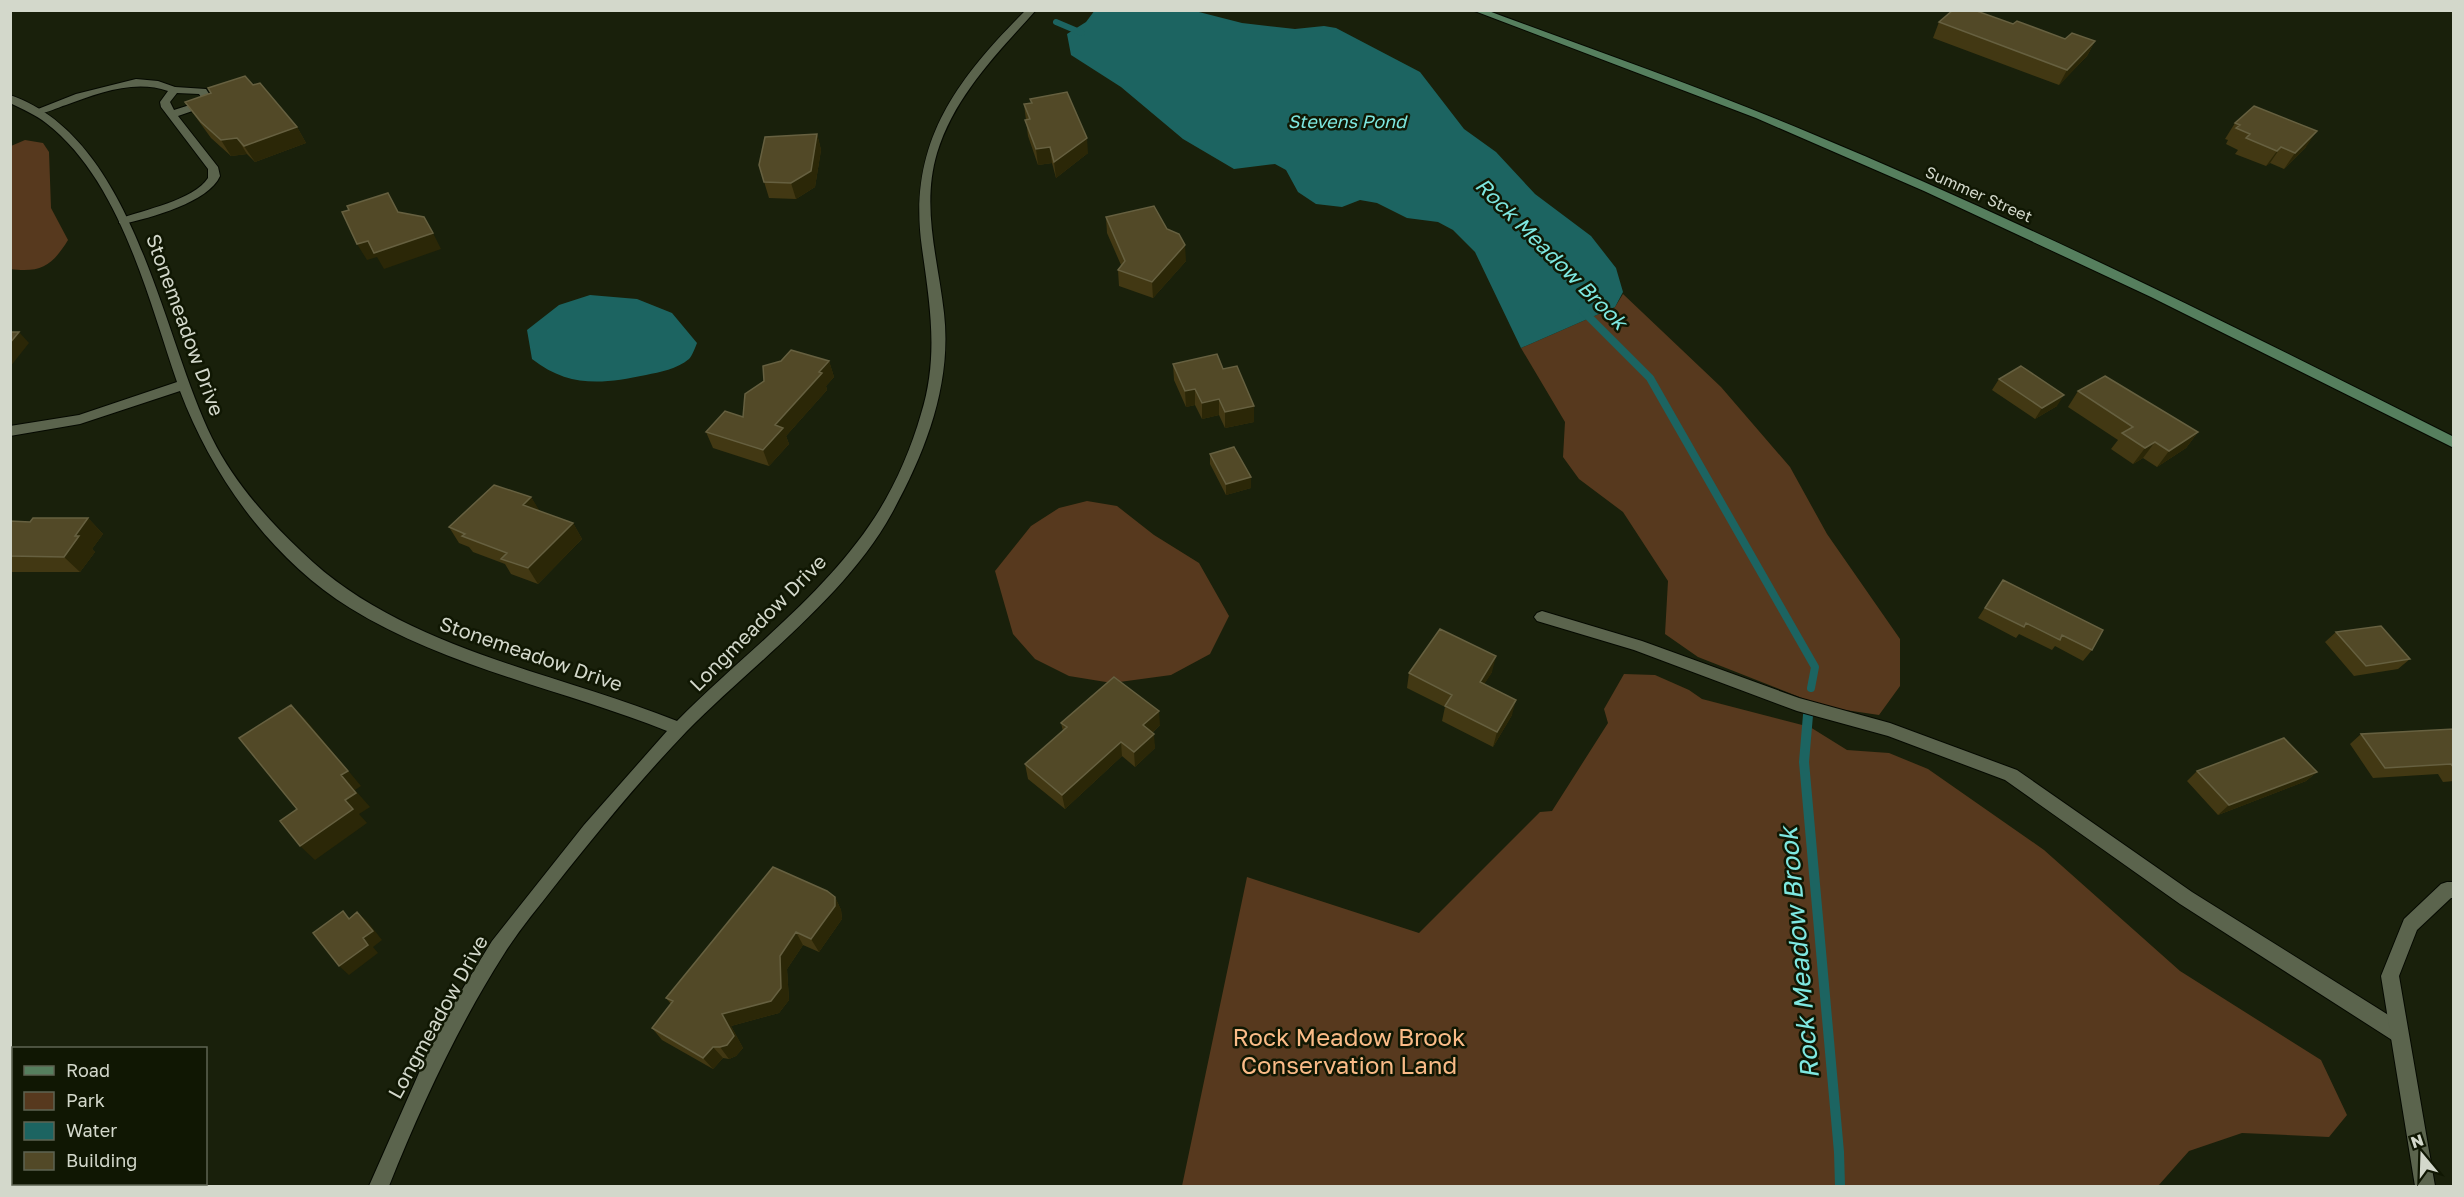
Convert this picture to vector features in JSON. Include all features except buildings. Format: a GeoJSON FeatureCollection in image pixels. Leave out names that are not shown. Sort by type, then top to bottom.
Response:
{"type":"FeatureCollection","features":[{"type":"Feature","properties":{"kind":"main road","name":"Summer Street"},"geometry":{"type":"LineString","coordinates":[[1476,10],[1681,87],[1850,154],[2068,253],[2454,443]]}},
{"type":"Feature","properties":{"kind":"street","name":"Longmeadow Drive"},"geometry":{"type":"LineString","coordinates":[[380,1186],[413,1102],[455,1020],[499,945],[563,863],[679,729],[797,620],[844,567],[883,517],[907,470],[925,426],[935,385],[939,346],[924,212],[924,188],[932,149],[950,109],[970,78],[1032,10]]}},
{"type":"Feature","properties":{"kind":"street"},"geometry":{"type":"LineString","coordinates":[[38,111],[80,96],[136,82],[158,84],[174,90],[202,91],[206,98],[200,105],[173,114]]}},
{"type":"Feature","properties":{"kind":"street"},"geometry":{"type":"LineString","coordinates":[[123,221],[187,198],[210,185],[214,178],[214,169],[165,102],[174,90]]}},
{"type":"Feature","properties":{"kind":"street","name":"Stonemeadow Drive"},"geometry":{"type":"LineString","coordinates":[[10,98],[38,111],[51,121],[84,155],[138,251],[183,385],[200,426],[217,457],[248,504],[316,574],[366,610],[419,636],[617,703],[679,729]]}},
{"type":"Feature","properties":{"kind":"street"},"geometry":{"type":"LineString","coordinates":[[10,431],[80,419],[183,385]]}},
{"type":"Feature","properties":{"kind":"street"},"geometry":{"type":"LineString","coordinates":[[1542,617],[1637,645],[1797,704],[1890,730],[2011,776],[2186,898],[2399,1033]]}},
{"type":"Feature","properties":{"kind":"street"},"geometry":{"type":"LineString","coordinates":[[2425,1186],[2390,976],[2410,925],[2447,890],[2454,890]]}},
{"type":"Feature","properties":{"kind":"green space"},"geometry":{"type":"Polygon","coordinates":[[[25,140],[43,143],[49,152],[51,208],[68,240],[51,262],[30,270],[10,269],[11,146],[25,140]]]}},
{"type":"Feature","properties":{"kind":"green space"},"geometry":{"type":"Polygon","coordinates":[[[1623,294],[1721,387],[1790,467],[1827,534],[1900,639],[1900,686],[1879,715],[1825,707],[1698,657],[1665,634],[1668,581],[1623,512],[1579,479],[1563,457],[1565,422],[1521,348],[1615,307],[1623,294]]]}},
{"type":"Feature","properties":{"kind":"green space"},"geometry":{"type":"Polygon","coordinates":[[[1087,501],[1117,506],[1154,535],[1199,563],[1229,616],[1210,654],[1171,675],[1112,683],[1069,676],[1035,659],[1013,634],[995,571],[1031,526],[1059,508],[1087,501]]]}},
{"type":"Feature","properties":{"kind":"green space","name":"Rock Meadow Brook Conservation Land"},"geometry":{"type":"Polygon","coordinates":[[[1624,674],[1655,675],[1689,690],[1702,699],[1810,727],[1847,750],[1889,753],[1928,769],[2044,850],[2180,971],[2321,1060],[2347,1115],[2329,1137],[2242,1133],[2189,1151],[2158,1186],[1182,1186],[1247,877],[1419,933],[1540,812],[1552,811],[1608,723],[1604,709],[1624,674]]]}},
{"type":"Feature","properties":{"kind":"water","name":"Stevens Pond"},"geometry":{"type":"Polygon","coordinates":[[[1095,10],[1195,11],[1242,23],[1295,29],[1324,26],[1336,28],[1420,72],[1464,129],[1496,152],[1535,194],[1591,236],[1616,268],[1623,292],[1615,307],[1521,348],[1475,252],[1453,230],[1438,222],[1407,218],[1377,203],[1360,200],[1342,207],[1316,204],[1298,192],[1286,170],[1275,164],[1234,169],[1183,139],[1121,87],[1071,55],[1067,34],[1086,22],[1095,10]]]}},
{"type":"Feature","properties":{"kind":"water"},"geometry":{"type":"Polygon","coordinates":[[[590,295],[637,299],[672,313],[697,343],[691,356],[679,365],[663,371],[601,382],[559,375],[532,359],[527,330],[559,305],[590,295]]]}},
{"type":"Feature","properties":{"kind":"waterway","name":"Rock Meadow Brook"},"geometry":{"type":"LineString","coordinates":[[1056,22],[1082,33]]}},
{"type":"Feature","properties":{"kind":"waterway","name":"Rock Meadow Brook"},"geometry":{"type":"LineString","coordinates":[[1583,311],[1650,378],[1815,667],[1811,688]]}},
{"type":"Feature","properties":{"kind":"waterway","name":"Rock Meadow Brook"},"geometry":{"type":"LineString","coordinates":[[1808,715],[1804,762],[1839,1152],[1840,1186]]}}]}
